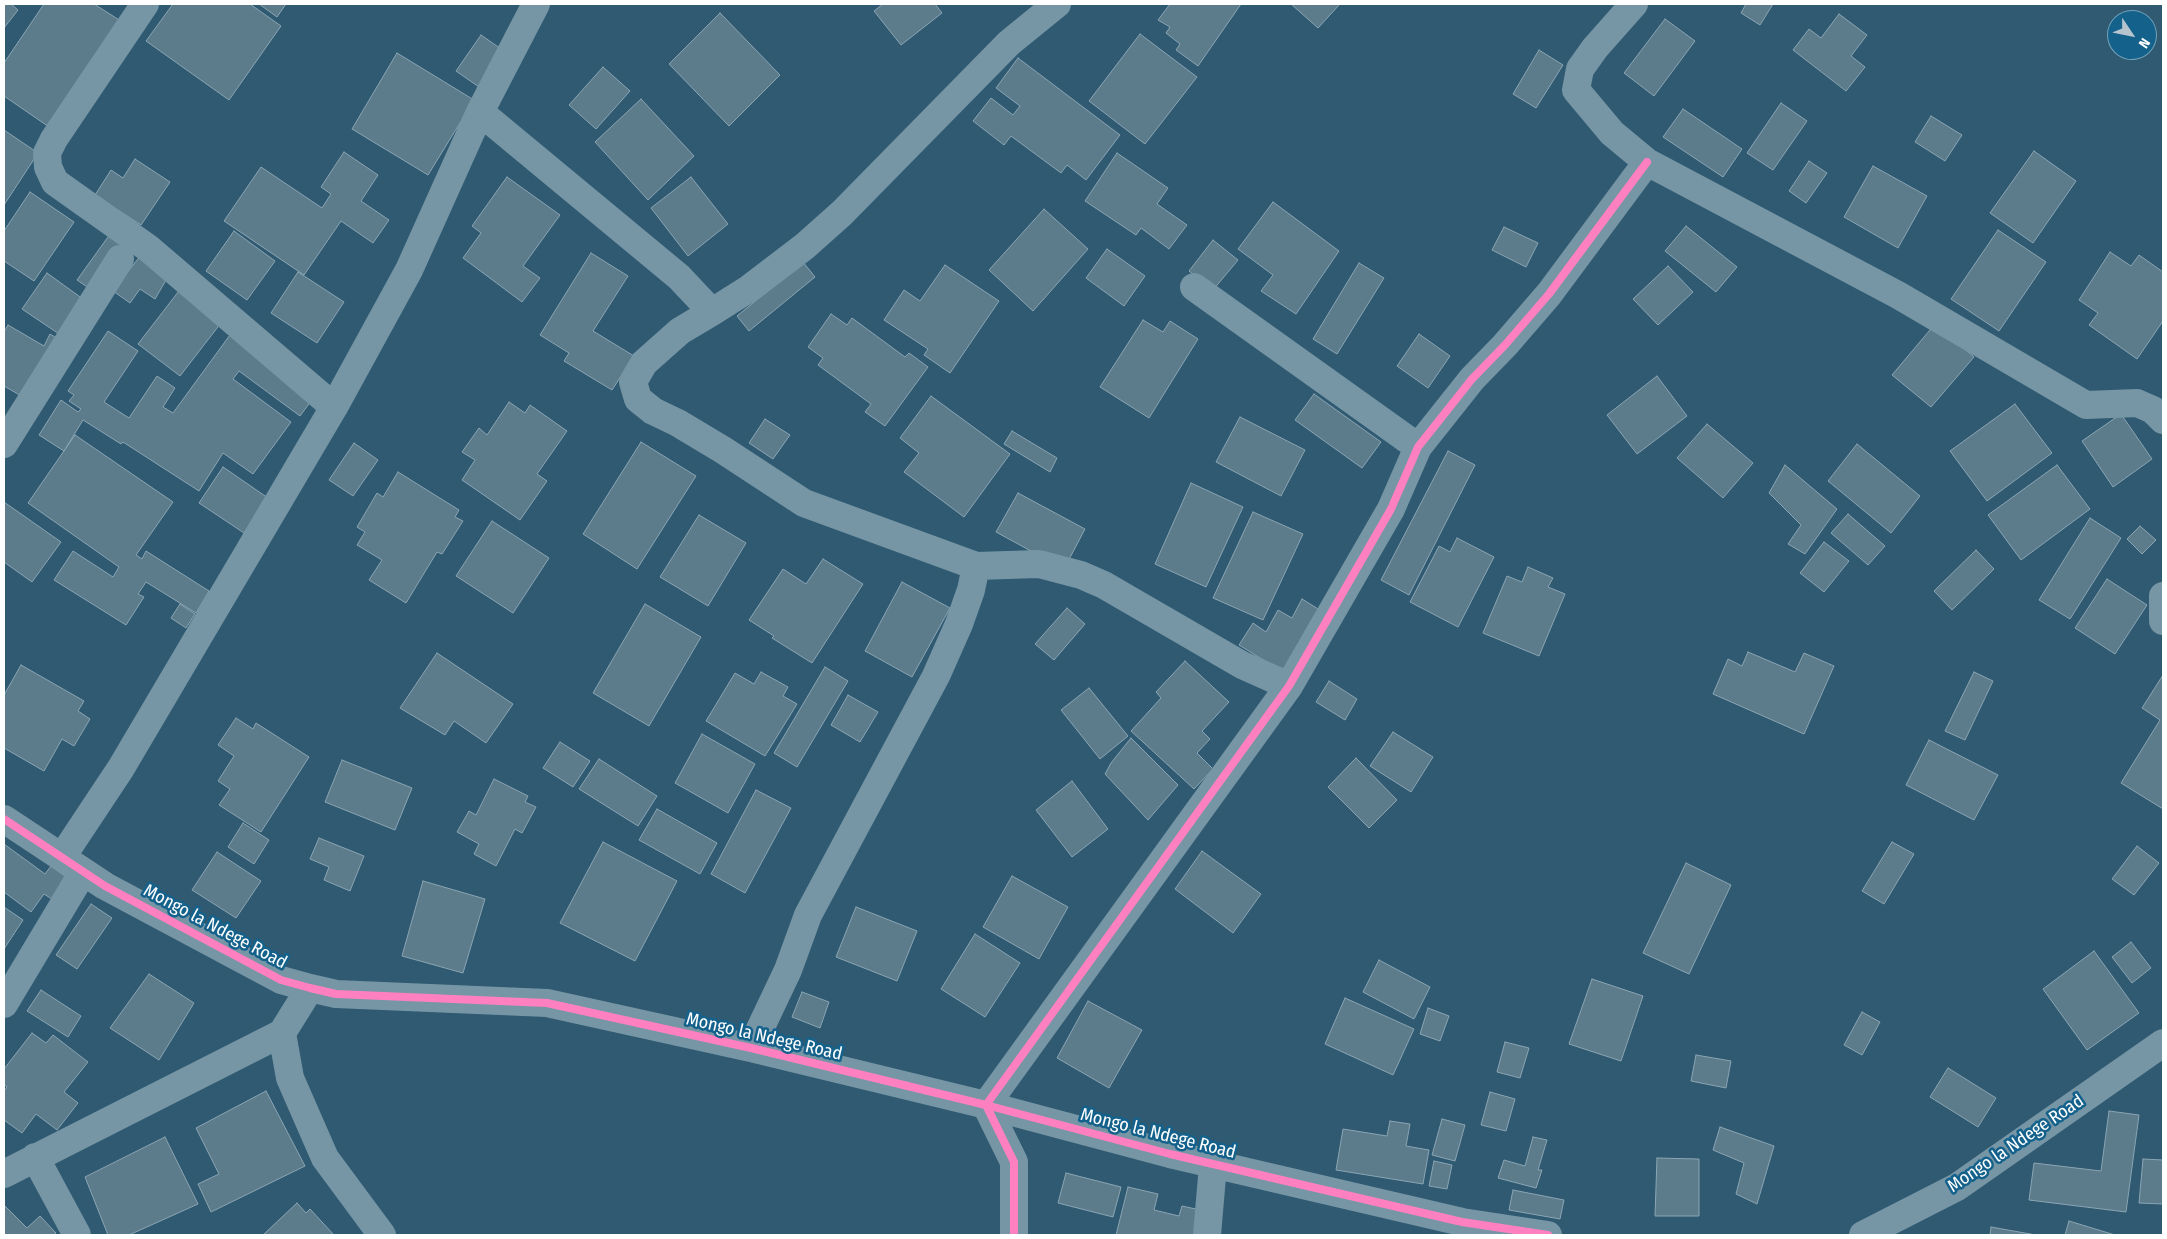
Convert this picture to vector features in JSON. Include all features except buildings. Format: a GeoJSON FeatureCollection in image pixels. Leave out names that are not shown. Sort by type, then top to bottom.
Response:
{"type":"FeatureCollection","features":[{"type":"Feature","properties":{"kind":"street"},"geometry":{"type":"LineString","coordinates":[[4,1004],[121,768],[334,407],[409,270],[480,112],[536,4]]}},
{"type":"Feature","properties":{"kind":"street"},"geometry":{"type":"LineString","coordinates":[[1057,4],[1009,43],[842,213],[805,246],[750,288],[680,331],[644,362],[633,382],[638,399],[653,411],[715,446],[804,503],[976,566],[1039,564],[1081,576],[1104,585],[1242,664],[1289,686]]}},
{"type":"Feature","properties":{"kind":"street"},"geometry":{"type":"LineString","coordinates":[[1634,4],[1595,48],[1580,69],[1576,90],[1612,133],[1646,162],[1898,295],[2086,405],[2137,403],[2153,410],[2163,420]]}},
{"type":"Feature","properties":{"kind":"street"},"geometry":{"type":"LineString","coordinates":[[133,8],[78,107],[54,139],[47,154],[48,167],[55,182],[148,248],[334,407]]}},
{"type":"Feature","properties":{"kind":"street"},"geometry":{"type":"LineString","coordinates":[[480,112],[679,277],[712,312]]}},
{"type":"Feature","properties":{"kind":"street"},"geometry":{"type":"LineString","coordinates":[[1014,1235],[1014,1162],[986,1105],[1289,686],[1391,509],[1418,447],[1472,379],[1505,345],[1549,294],[1646,162]]}},
{"type":"Feature","properties":{"kind":"street"},"geometry":{"type":"LineString","coordinates":[[4,444],[120,260]]}},
{"type":"Feature","properties":{"kind":"street"},"geometry":{"type":"LineString","coordinates":[[1194,287],[1418,447]]}},
{"type":"Feature","properties":{"kind":"street"},"geometry":{"type":"LineString","coordinates":[[751,1048],[788,970],[808,915],[936,676],[971,590],[976,566]]}},
{"type":"Feature","properties":{"kind":"street"},"geometry":{"type":"LineString","coordinates":[[2163,596],[2163,621]]}},
{"type":"Feature","properties":{"kind":"street","name":"Mongo la Ndege Road"},"geometry":{"type":"LineString","coordinates":[[4,819],[105,886],[282,980],[310,988],[336,994],[547,1003],[751,1048],[986,1105],[1464,1229],[1548,1235]]}},
{"type":"Feature","properties":{"kind":"street"},"geometry":{"type":"LineString","coordinates":[[4,1174],[282,1033],[310,988]]}},
{"type":"Feature","properties":{"kind":"street"},"geometry":{"type":"LineString","coordinates":[[282,1033],[290,1078],[325,1158],[382,1235]]}},
{"type":"Feature","properties":{"kind":"street","name":"Mongo la Ndege Road"},"geometry":{"type":"LineString","coordinates":[[1863,1235],[1956,1187],[2163,1043]]}},
{"type":"Feature","properties":{"kind":"street"},"geometry":{"type":"LineString","coordinates":[[35,1157],[77,1235]]}},
{"type":"Feature","properties":{"kind":"street"},"geometry":{"type":"LineString","coordinates":[[1207,1235],[1213,1164]]}},
{"type":"Feature","properties":{"kind":"cycle path"},"geometry":{"type":"LineString","coordinates":[[1014,1235],[1014,1162],[986,1105],[1289,686],[1391,509],[1418,447],[1472,379],[1505,345],[1549,294],[1647,162]]}},
{"type":"Feature","properties":{"kind":"cycle path"},"geometry":{"type":"LineString","coordinates":[[4,819],[105,886],[281,980],[310,988],[336,994],[547,1003],[751,1048],[986,1105],[1170,1154],[1462,1222],[1548,1235]]}}]}
